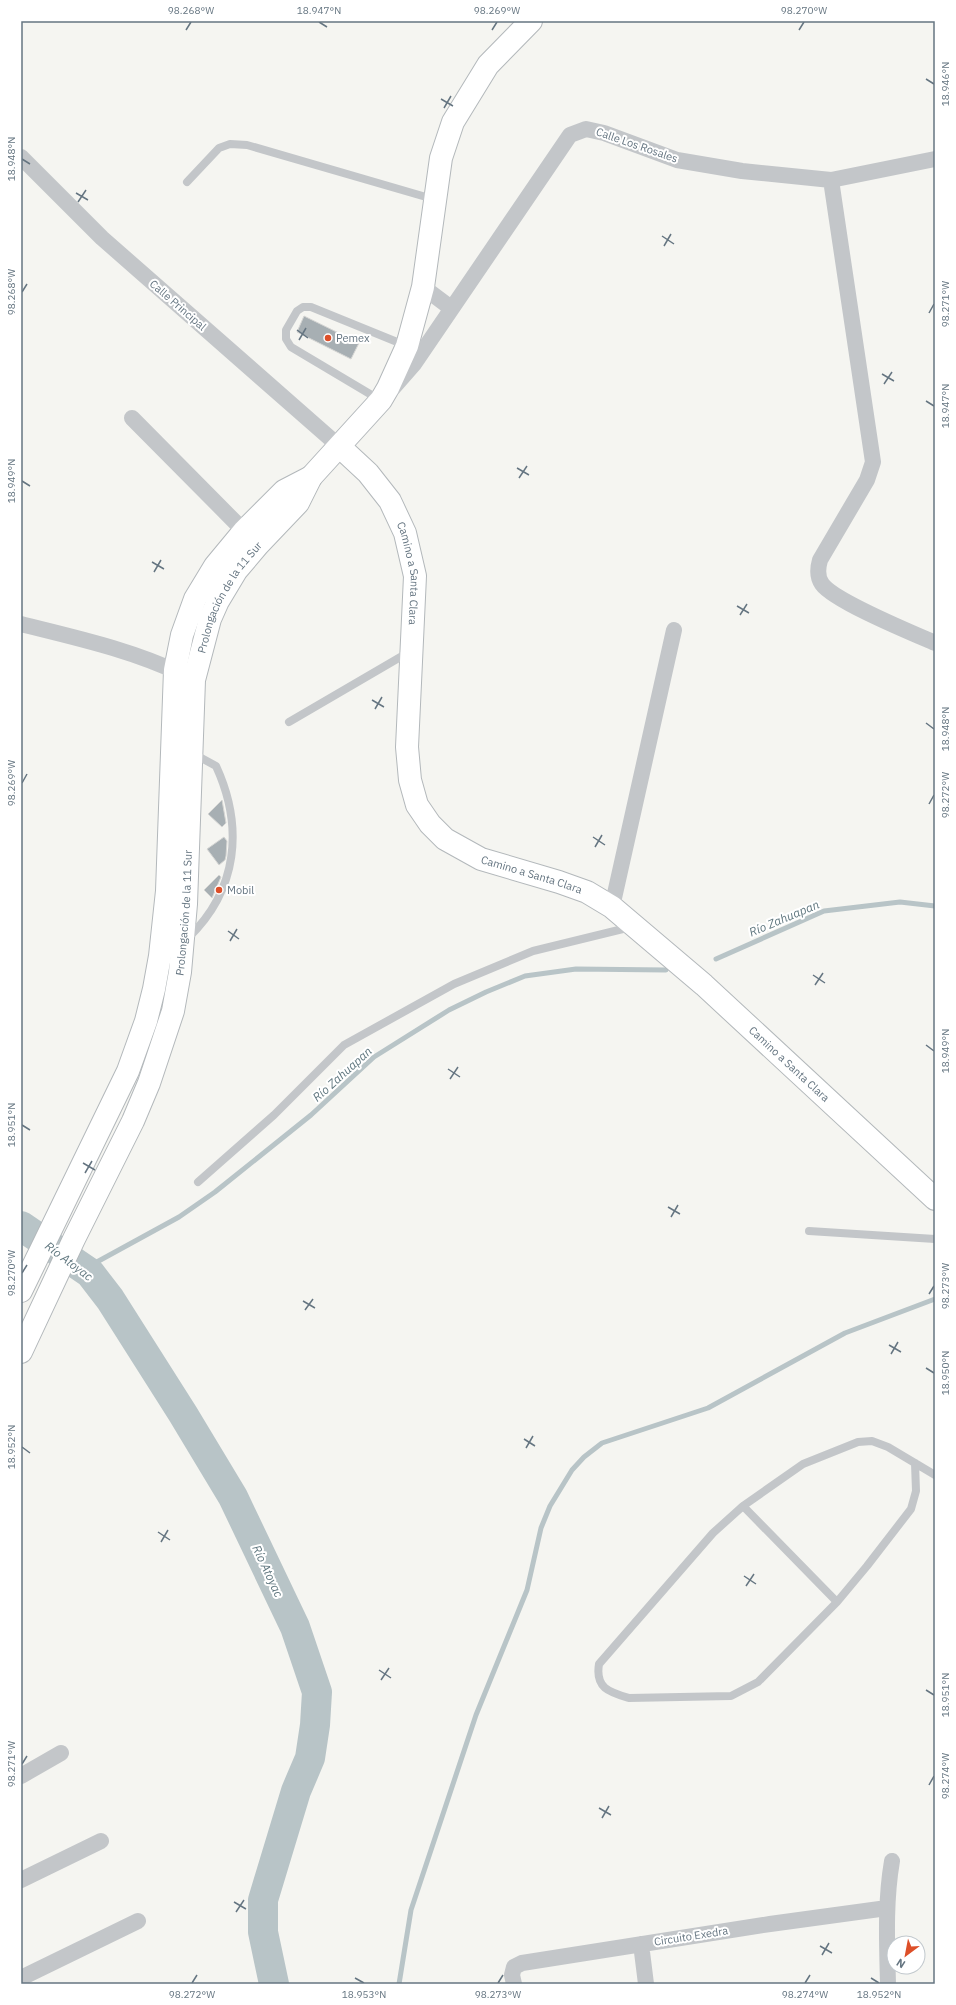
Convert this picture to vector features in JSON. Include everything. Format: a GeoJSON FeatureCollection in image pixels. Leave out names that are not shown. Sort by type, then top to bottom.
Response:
{"type":"FeatureCollection","features":[{"type":"Feature","properties":{"kind":"main road","name":"Prolongación de la 11 Sur"},"geometry":{"type":"LineString","coordinates":[[21,1352],[133,1121],[149,1082],[168,1028],[180,972],[186,904],[193,754],[194,680],[210,619],[227,585],[258,545],[298,503],[312,477],[381,400],[408,346],[422,287],[441,158],[453,122],[488,65],[531,21]]}},
{"type":"Feature","properties":{"kind":"main road","name":"Camino a Santa Clara"},"geometry":{"type":"LineString","coordinates":[[340,447],[368,473],[390,501],[405,533],[415,576],[407,747],[410,780],[417,805],[430,824],[445,839],[480,858],[587,892],[612,907],[704,985],[935,1198]]}},
{"type":"Feature","properties":{"kind":"main road","name":"Prolongación de la 11 Sur"},"geometry":{"type":"LineString","coordinates":[[21,1291],[128,1071],[146,1021],[160,956],[167,891],[175,670],[182,635],[195,599],[215,566],[244,531],[284,491],[312,477]]}},
{"type":"Feature","properties":{"kind":"main road"},"geometry":{"type":"LineString","coordinates":[[146,1021],[168,1028]]}},
{"type":"Feature","properties":{"kind":"street","name":"Calle Los Rosales"},"geometry":{"type":"LineString","coordinates":[[381,400],[414,364],[570,135],[586,129],[604,133],[677,160],[742,171],[831,180],[935,159]]}},
{"type":"Feature","properties":{"kind":"street","name":"Calle Principal"},"geometry":{"type":"LineString","coordinates":[[21,157],[102,238],[340,447]]}},
{"type":"Feature","properties":{"kind":"street"},"geometry":{"type":"LineString","coordinates":[[831,180],[872,462],[867,480],[820,560],[818,570],[821,583],[841,599],[935,644]]}},
{"type":"Feature","properties":{"kind":"street"},"geometry":{"type":"LineString","coordinates":[[422,287],[451,308]]}},
{"type":"Feature","properties":{"kind":"street"},"geometry":{"type":"LineString","coordinates":[[132,418],[244,531]]}},
{"type":"Feature","properties":{"kind":"street"},"geometry":{"type":"LineString","coordinates":[[21,624],[104,644],[175,670],[194,680]]}},
{"type":"Feature","properties":{"kind":"street"},"geometry":{"type":"LineString","coordinates":[[612,907],[674,630]]}},
{"type":"Feature","properties":{"kind":"street"},"geometry":{"type":"LineString","coordinates":[[21,1776],[61,1753]]}},
{"type":"Feature","properties":{"kind":"street"},"geometry":{"type":"LineString","coordinates":[[21,1880],[101,1841]]}},
{"type":"Feature","properties":{"kind":"street"},"geometry":{"type":"LineString","coordinates":[[888,1984],[887,1908],[888,1887],[892,1861]]}},
{"type":"Feature","properties":{"kind":"street","name":"Circuito Exedra"},"geometry":{"type":"LineString","coordinates":[[514,1984],[512,1975],[514,1967],[522,1963],[887,1908]]}},
{"type":"Feature","properties":{"kind":"street"},"geometry":{"type":"LineString","coordinates":[[23,1978],[138,1921]]}},
{"type":"Feature","properties":{"kind":"street"},"geometry":{"type":"LineString","coordinates":[[641,1944],[646,1984]]}},
{"type":"Feature","properties":{"kind":"lane"},"geometry":{"type":"LineString","coordinates":[[187,182],[219,148],[230,144],[247,145],[436,200]]}},
{"type":"Feature","properties":{"kind":"lane"},"geometry":{"type":"LineString","coordinates":[[381,400],[291,347],[286,339],[286,330],[297,311],[303,307],[311,307],[408,346]]}},
{"type":"Feature","properties":{"kind":"lane"},"geometry":{"type":"LineString","coordinates":[[289,722],[412,650]]}},
{"type":"Feature","properties":{"kind":"lane"},"geometry":{"type":"LineString","coordinates":[[172,748],[193,754],[216,766],[230,802],[233,841],[230,863],[222,889],[206,918],[183,942]]}},
{"type":"Feature","properties":{"kind":"lane"},"geometry":{"type":"LineString","coordinates":[[198,1182],[274,1115],[344,1045],[454,984],[534,951],[635,926]]}},
{"type":"Feature","properties":{"kind":"lane"},"geometry":{"type":"LineString","coordinates":[[808,1231],[935,1239]]}},
{"type":"Feature","properties":{"kind":"lane"},"geometry":{"type":"LineString","coordinates":[[916,1463],[916,1491],[911,1509],[837,1602],[758,1682],[731,1696],[629,1698],[616,1694],[602,1686],[597,1675],[599,1664],[713,1533],[743,1506],[803,1464],[858,1442],[872,1441],[888,1447],[916,1463],[935,1475]]}},
{"type":"Feature","properties":{"kind":"lane"},"geometry":{"type":"LineString","coordinates":[[743,1506],[837,1602]]}},
{"type":"Feature","properties":{"kind":"building","name":"Pemex"},"geometry":{"type":"Polygon","coordinates":[[[304,316],[359,343],[351,359],[297,332],[304,316]]]}},
{"type":"Feature","properties":{"kind":"building"},"geometry":{"type":"Polygon","coordinates":[[[222,800],[226,823],[222,827],[208,814],[222,800]]]}},
{"type":"Feature","properties":{"kind":"building","name":"Mobil"},"geometry":{"type":"Polygon","coordinates":[[[224,837],[227,841],[226,856],[225,860],[219,865],[207,849],[224,837]]]}},
{"type":"Feature","properties":{"kind":"building"},"geometry":{"type":"Polygon","coordinates":[[[219,875],[221,877],[212,898],[204,890],[219,875]]]}},
{"type":"Feature","properties":{"kind":"waterway","name":"Río Zahuapan"},"geometry":{"type":"LineString","coordinates":[[716,959],[824,911],[900,902],[935,906]]}},
{"type":"Feature","properties":{"kind":"waterway","name":"Río Zahuapan"},"geometry":{"type":"LineString","coordinates":[[84,1269],[179,1217],[215,1192],[311,1115],[374,1057],[449,1010],[486,992],[525,976],[576,969],[666,970]]}},
{"type":"Feature","properties":{"kind":"waterway","name":"Río Atoyac"},"geometry":{"type":"LineString","coordinates":[[21,1226],[90,1273],[110,1299],[183,1414],[233,1497],[295,1627],[317,1692],[315,1725],[310,1758],[296,1791],[263,1900],[263,1932],[274,1984]]}},
{"type":"Feature","properties":{"kind":"waterway"},"geometry":{"type":"LineString","coordinates":[[399,1984],[411,1910],[476,1715],[527,1590],[541,1528],[550,1506],[572,1470],[584,1457],[602,1443],[708,1408],[845,1333],[935,1299]]}},
{"type":"Feature","properties":{"kind":"place","name":"Pemex"},"geometry":{"type":"Point","coordinates":[328,338]}},
{"type":"Feature","properties":{"kind":"place","name":"Mobil"},"geometry":{"type":"Point","coordinates":[219,890]}}]}
